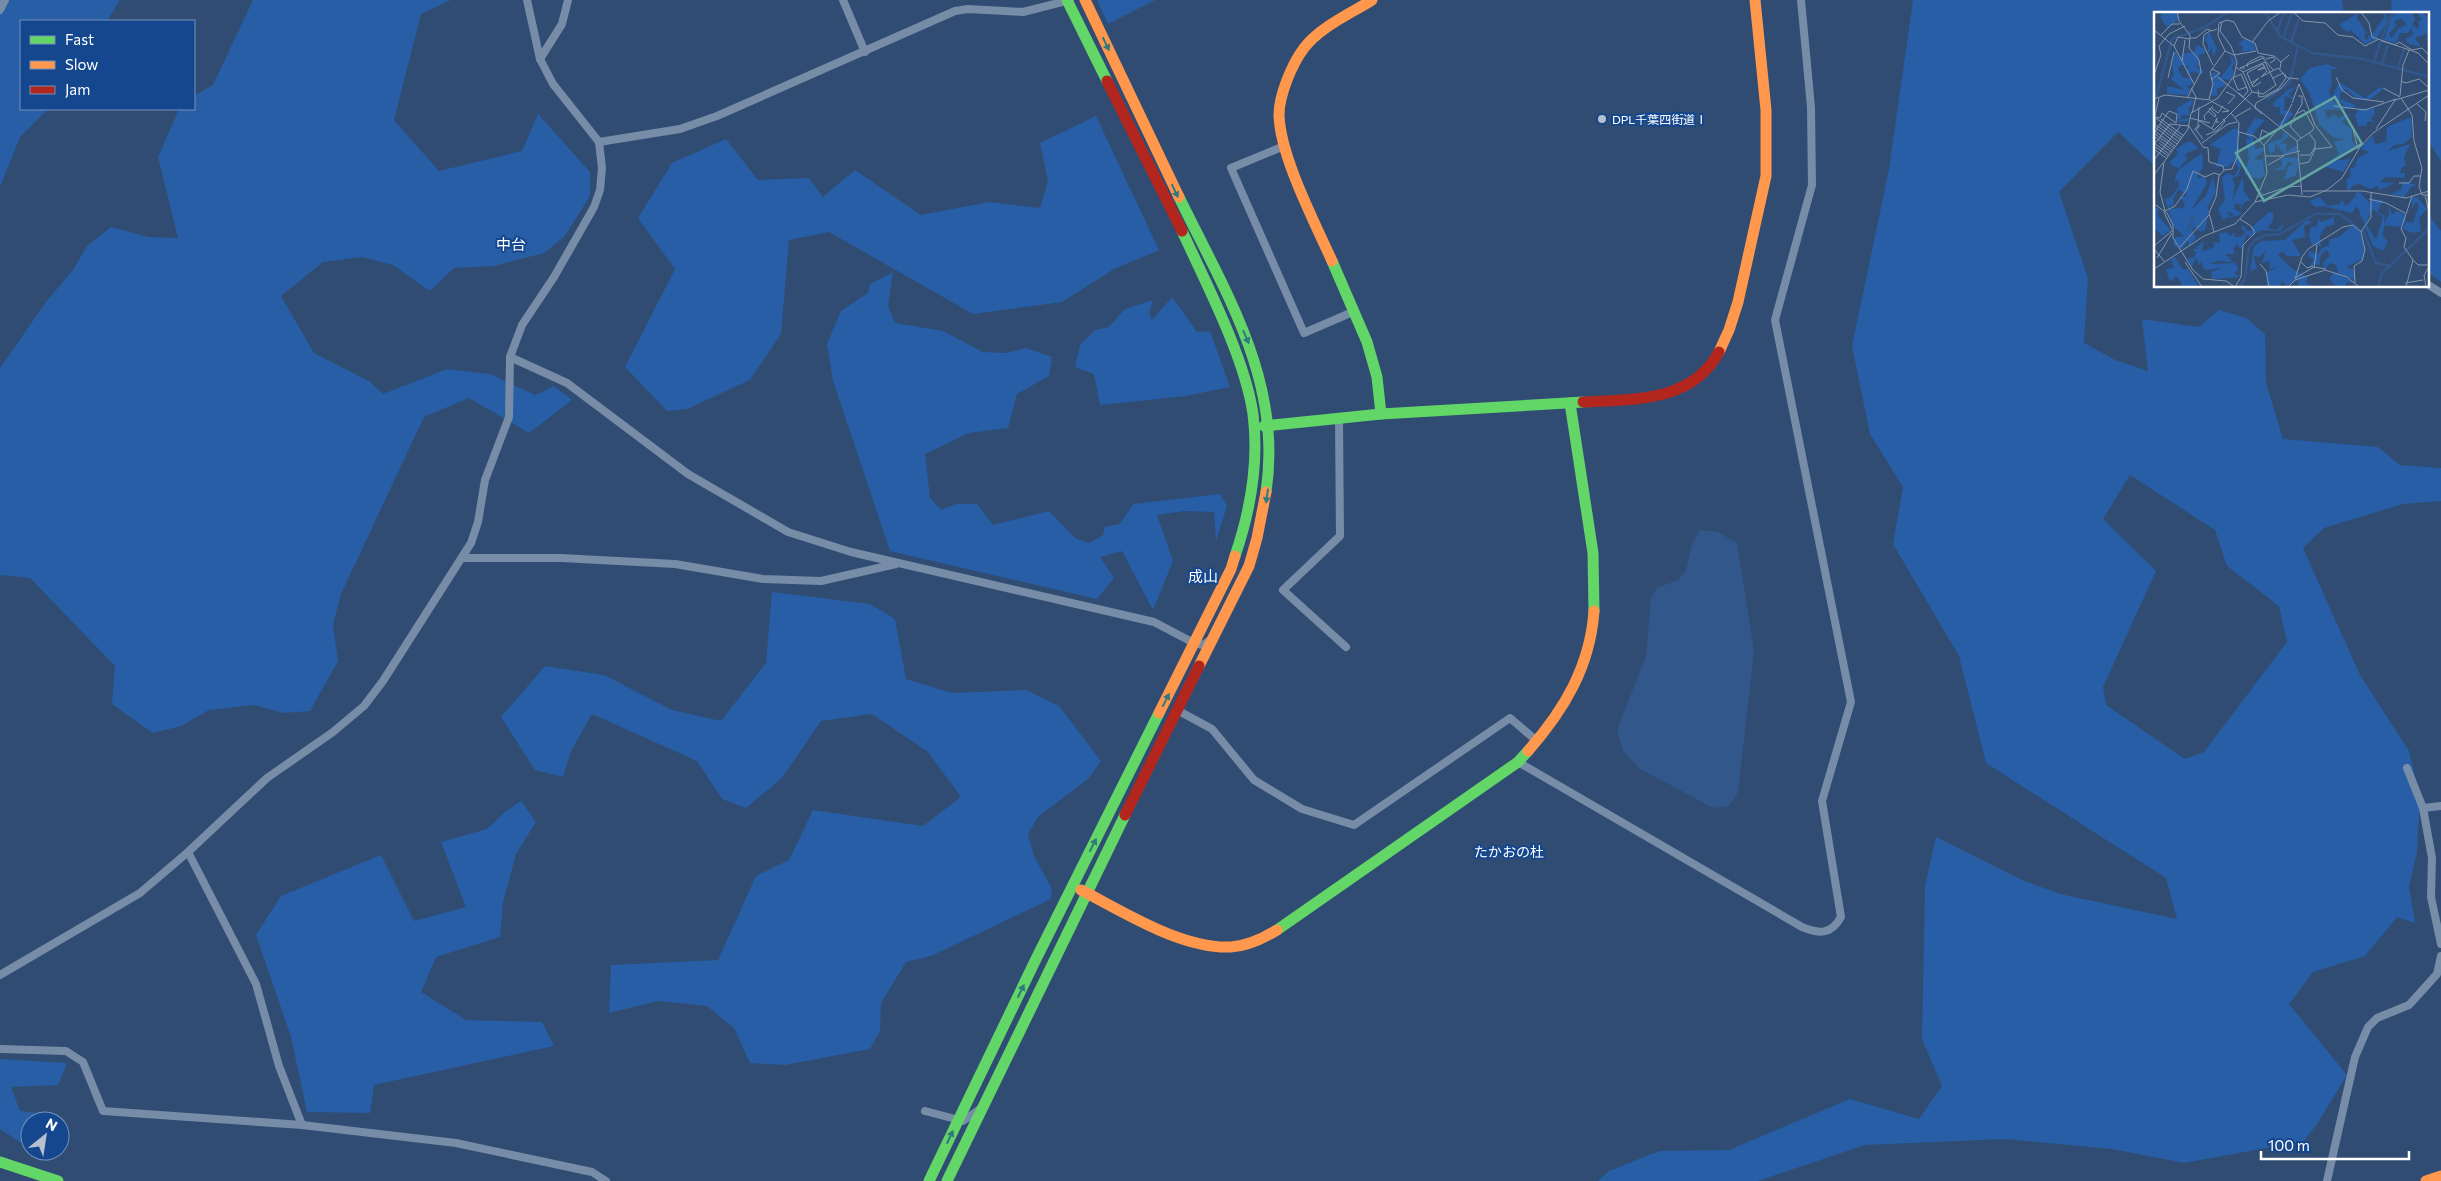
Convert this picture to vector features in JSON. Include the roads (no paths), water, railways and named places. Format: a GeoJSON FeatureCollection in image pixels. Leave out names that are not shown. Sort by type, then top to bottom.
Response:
{"type":"FeatureCollection","features":[{"type":"Feature","properties":{"kind":"main road"},"geometry":{"type":"LineString","coordinates":[[929,1181],[1072,886],[1231,569],[1241,542],[1252,485],[1254,426],[1238,360],[1204,279],[1069,0]]}},
{"type":"Feature","properties":{"kind":"main road"},"geometry":{"type":"LineString","coordinates":[[947,1181],[1086,893],[1249,566],[1264,518],[1270,475],[1270,426],[1260,376],[1244,332],[1177,196],[1085,0]]}},
{"type":"Feature","properties":{"kind":"main road"},"geometry":{"type":"LineString","coordinates":[[1372,0],[1320,34],[1304,48],[1294,63],[1281,95],[1279,114],[1284,146],[1310,212],[1355,311],[1377,377],[1381,414]]}},
{"type":"Feature","properties":{"kind":"main road"},"geometry":{"type":"LineString","coordinates":[[1254,426],[1270,426],[1381,414],[1652,398],[1692,382],[1707,369],[1727,336],[1734,320],[1764,193],[1767,146],[1755,0]]}},
{"type":"Feature","properties":{"kind":"main road"},"geometry":{"type":"LineString","coordinates":[[1072,886],[1185,940],[1207,946],[1231,947],[1255,942],[1276,931],[1518,762],[1548,729],[1570,695],[1586,658],[1594,622],[1597,582],[1570,403]]}},
{"type":"Feature","properties":{"kind":"main road"},"geometry":{"type":"LineString","coordinates":[[0,1162],[58,1181]]}},
{"type":"Feature","properties":{"kind":"main road"},"geometry":{"type":"LineString","coordinates":[[2426,1181],[2441,1176]]}},
{"type":"Feature","properties":{"kind":"street"},"geometry":{"type":"LineString","coordinates":[[0,10],[5,0]]}},
{"type":"Feature","properties":{"kind":"street"},"geometry":{"type":"LineString","coordinates":[[0,975],[140,893],[188,852],[267,778],[333,732],[364,706],[383,681],[472,543],[478,522],[484,480],[509,416],[510,357],[522,325],[554,277],[594,207],[600,190],[602,168],[599,142],[558,91],[540,59],[527,0]]}},
{"type":"Feature","properties":{"kind":"street"},"geometry":{"type":"LineString","coordinates":[[540,59],[562,24],[568,0]]}},
{"type":"Feature","properties":{"kind":"street"},"geometry":{"type":"LineString","coordinates":[[844,0],[865,52]]}},
{"type":"Feature","properties":{"kind":"street"},"geometry":{"type":"LineString","coordinates":[[599,142],[680,129],[717,116],[955,11],[968,8],[1023,12],[1069,0]]}},
{"type":"Feature","properties":{"kind":"street"},"geometry":{"type":"LineString","coordinates":[[1518,762],[1802,927],[1814,932],[1827,931],[1835,927],[1840,917],[1822,801],[1851,702],[1775,320],[1812,185],[1811,107],[1801,0]]}},
{"type":"Feature","properties":{"kind":"street"},"geometry":{"type":"LineString","coordinates":[[1284,146],[1231,168],[1304,333],[1355,311]]}},
{"type":"Feature","properties":{"kind":"street"},"geometry":{"type":"LineString","coordinates":[[2428,285],[2441,293]]}},
{"type":"Feature","properties":{"kind":"street"},"geometry":{"type":"LineString","coordinates":[[510,357],[567,383],[688,474],[788,532],[851,552],[1154,622],[1194,643],[1203,645],[1215,635]]}},
{"type":"Feature","properties":{"kind":"street"},"geometry":{"type":"LineString","coordinates":[[1339,418],[1340,536],[1283,590],[1346,647]]}},
{"type":"Feature","properties":{"kind":"street"},"geometry":{"type":"LineString","coordinates":[[463,558],[561,558],[675,564],[763,579],[820,581],[901,563]]}},
{"type":"Feature","properties":{"kind":"street"},"geometry":{"type":"LineString","coordinates":[[1177,710],[1212,729],[1254,780],[1302,809],[1354,825],[1510,718],[1537,741]]}},
{"type":"Feature","properties":{"kind":"street"},"geometry":{"type":"LineString","coordinates":[[2407,768],[2423,808],[2432,858],[2431,897],[2441,944]]}},
{"type":"Feature","properties":{"kind":"street"},"geometry":{"type":"LineString","coordinates":[[2423,808],[2441,806]]}},
{"type":"Feature","properties":{"kind":"street"},"geometry":{"type":"LineString","coordinates":[[188,852],[256,984],[279,1066],[302,1125]]}},
{"type":"Feature","properties":{"kind":"street"},"geometry":{"type":"LineString","coordinates":[[2327,1181],[2355,1057],[2368,1027],[2377,1018],[2409,1005],[2437,974],[2441,956]]}},
{"type":"Feature","properties":{"kind":"street"},"geometry":{"type":"LineString","coordinates":[[0,1049],[66,1051],[83,1062],[103,1111],[302,1125],[456,1143],[592,1172],[606,1181]]}},
{"type":"Feature","properties":{"kind":"street"},"geometry":{"type":"LineString","coordinates":[[925,1111],[963,1121],[981,1108]]}},
{"type":"Feature","properties":{"kind":"place","name":"DPL千葉四街道Ⅰ"},"geometry":{"type":"Point","coordinates":[1602,119]}},
{"type":"Feature","properties":{"kind":"district","name":"中台"},"geometry":{"type":"Point","coordinates":[511,244]}},
{"type":"Feature","properties":{"kind":"district","name":"成山"},"geometry":{"type":"Point","coordinates":[1203,576]}},
{"type":"Feature","properties":{"kind":"district","name":"たかおの杜"},"geometry":{"type":"Point","coordinates":[1509,851]}}]}
